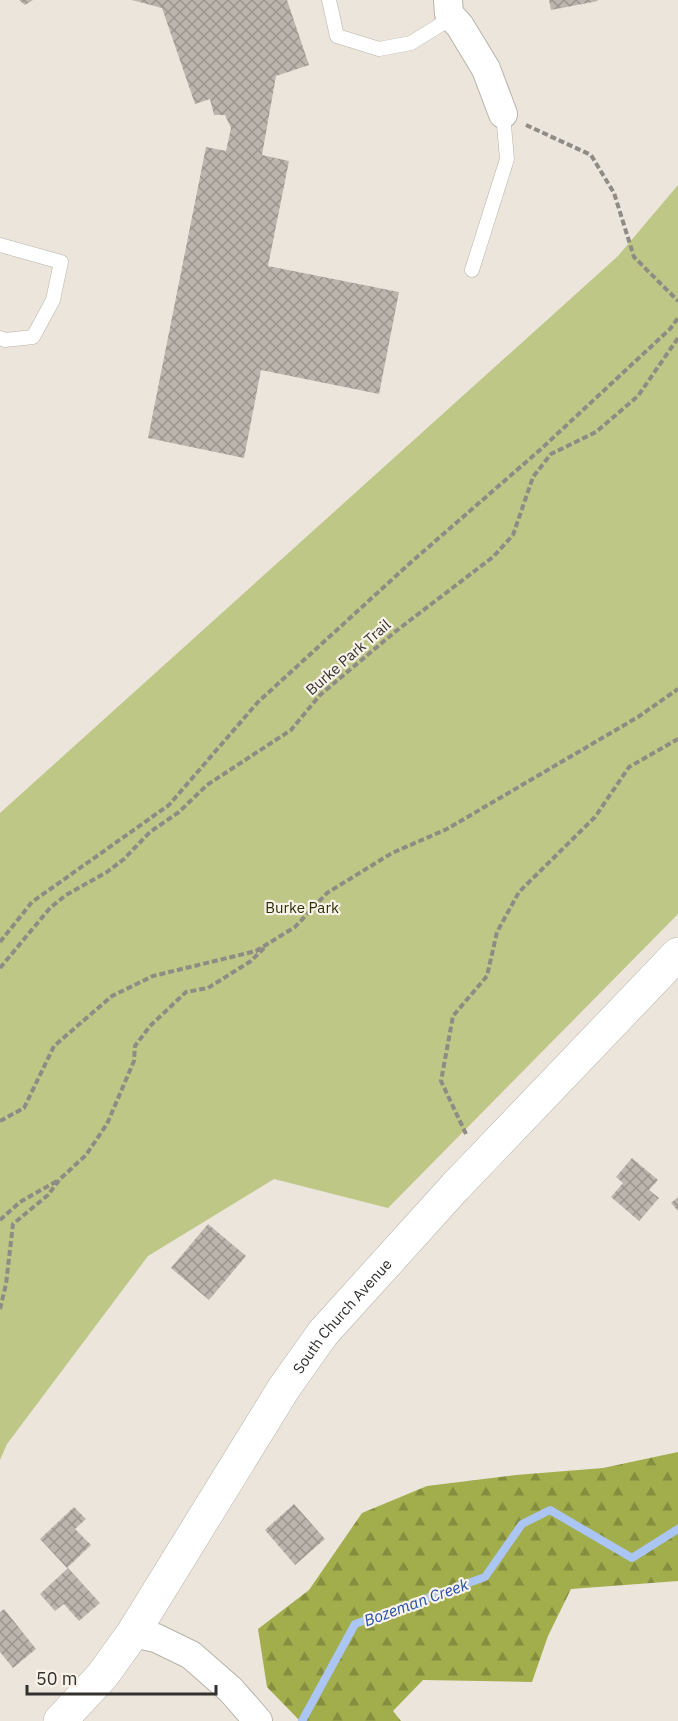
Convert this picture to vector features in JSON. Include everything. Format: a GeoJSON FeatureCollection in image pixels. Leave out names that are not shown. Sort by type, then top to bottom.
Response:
{"type":"FeatureCollection","features":[{"type":"Feature","properties":{"kind":"street"},"geometry":{"type":"LineString","coordinates":[[448,7],[486,69],[503,114]]}},
{"type":"Feature","properties":{"kind":"street","name":"South Church Avenue"},"geometry":{"type":"LineString","coordinates":[[60,1721],[102,1676],[133,1633],[284,1388],[323,1334],[479,1161],[678,954]]}},
{"type":"Feature","properties":{"kind":"street"},"geometry":{"type":"LineString","coordinates":[[133,1633],[156,1638],[191,1655],[231,1690],[258,1721]]}},
{"type":"Feature","properties":{"kind":"lane"},"geometry":{"type":"LineString","coordinates":[[329,0],[337,36],[379,49],[411,43],[440,25],[448,7]]}},
{"type":"Feature","properties":{"kind":"lane"},"geometry":{"type":"LineString","coordinates":[[472,270],[507,159],[503,114]]}},
{"type":"Feature","properties":{"kind":"lane"},"geometry":{"type":"LineString","coordinates":[[0,245],[61,262],[53,300],[33,337],[5,340],[0,338]]}},
{"type":"Feature","properties":{"kind":"path"},"geometry":{"type":"LineString","coordinates":[[503,114],[591,155],[614,193],[634,257],[678,301]]}},
{"type":"Feature","properties":{"kind":"path"},"geometry":{"type":"LineString","coordinates":[[0,942],[32,902],[169,805],[258,702],[409,564],[541,449],[670,329],[678,318]]}},
{"type":"Feature","properties":{"kind":"path","name":"Burke Park Trail"},"geometry":{"type":"LineString","coordinates":[[0,968],[50,908],[66,895],[107,872],[124,859],[150,832],[179,812],[207,785],[291,730],[320,695],[396,631],[493,557],[513,535],[532,477],[551,454],[596,432],[638,396],[678,339]]}},
{"type":"Feature","properties":{"kind":"path"},"geometry":{"type":"LineString","coordinates":[[0,1122],[24,1108],[54,1047],[112,996],[153,976],[256,951],[295,927],[327,893],[392,853],[447,829],[638,717],[678,689]]}},
{"type":"Feature","properties":{"kind":"path"},"geometry":{"type":"LineString","coordinates":[[479,1161],[441,1082],[453,1016],[487,976],[497,932],[519,892],[595,817],[629,767],[678,739]]}},
{"type":"Feature","properties":{"kind":"path"},"geometry":{"type":"LineString","coordinates":[[0,1309],[6,1284],[13,1224],[48,1195],[60,1179],[86,1155],[107,1124],[134,1061],[135,1046],[150,1026],[186,992],[208,988],[251,961],[269,943]]}},
{"type":"Feature","properties":{"kind":"path"},"geometry":{"type":"LineString","coordinates":[[0,1220],[20,1202],[60,1179]]}},
{"type":"Feature","properties":{"kind":"green space","name":"Burke Park"},"geometry":{"type":"Polygon","coordinates":[[[678,185],[678,914],[388,1208],[274,1179],[148,1256],[7,1444],[0,1460],[0,813],[618,256],[678,185]]]}},
{"type":"Feature","properties":{"kind":"green space"},"geometry":{"type":"Polygon","coordinates":[[[678,1452],[678,1581],[571,1589],[548,1636],[532,1682],[423,1680],[393,1711],[401,1721],[300,1721],[267,1687],[258,1629],[309,1590],[362,1513],[427,1486],[516,1475],[603,1468],[678,1452]]]}},
{"type":"Feature","properties":{"kind":"building"},"geometry":{"type":"Polygon","coordinates":[[[19,0],[33,0],[25,5],[19,0]]]}},
{"type":"Feature","properties":{"kind":"building"},"geometry":{"type":"Polygon","coordinates":[[[132,0],[287,0],[309,65],[276,76],[262,155],[289,161],[268,266],[399,292],[379,394],[261,370],[244,458],[148,438],[206,147],[226,151],[231,128],[225,115],[214,115],[210,99],[195,104],[162,8],[132,0]]]}},
{"type":"Feature","properties":{"kind":"building"},"geometry":{"type":"Polygon","coordinates":[[[549,0],[597,0],[598,1],[551,10],[549,0]]]}},
{"type":"Feature","properties":{"kind":"building"},"geometry":{"type":"Polygon","coordinates":[[[632,1158],[658,1180],[649,1190],[659,1198],[639,1221],[611,1197],[623,1183],[616,1177],[632,1158]]]}},
{"type":"Feature","properties":{"kind":"building"},"geometry":{"type":"Polygon","coordinates":[[[678,1197],[678,1211],[671,1203],[678,1197]]]}},
{"type":"Feature","properties":{"kind":"building"},"geometry":{"type":"Polygon","coordinates":[[[208,1224],[246,1256],[209,1300],[171,1268],[208,1224]]]}},
{"type":"Feature","properties":{"kind":"building"},"geometry":{"type":"Polygon","coordinates":[[[294,1504],[325,1539],[295,1565],[265,1530],[294,1504]]]}},
{"type":"Feature","properties":{"kind":"building"},"geometry":{"type":"Polygon","coordinates":[[[74,1507],[86,1519],[75,1529],[91,1545],[67,1568],[40,1539],[74,1507]]]}},
{"type":"Feature","properties":{"kind":"building"},"geometry":{"type":"Polygon","coordinates":[[[68,1568],[100,1603],[79,1621],[64,1604],[55,1611],[40,1594],[68,1568]]]}},
{"type":"Feature","properties":{"kind":"building"},"geometry":{"type":"Polygon","coordinates":[[[4,1609],[36,1649],[13,1668],[0,1652],[0,1612],[4,1609]]]}},
{"type":"Feature","properties":{"kind":"waterway","name":"Bozeman Creek"},"geometry":{"type":"LineString","coordinates":[[302,1721],[355,1624],[485,1577],[522,1524],[550,1510],[632,1558],[678,1529]]}}]}
